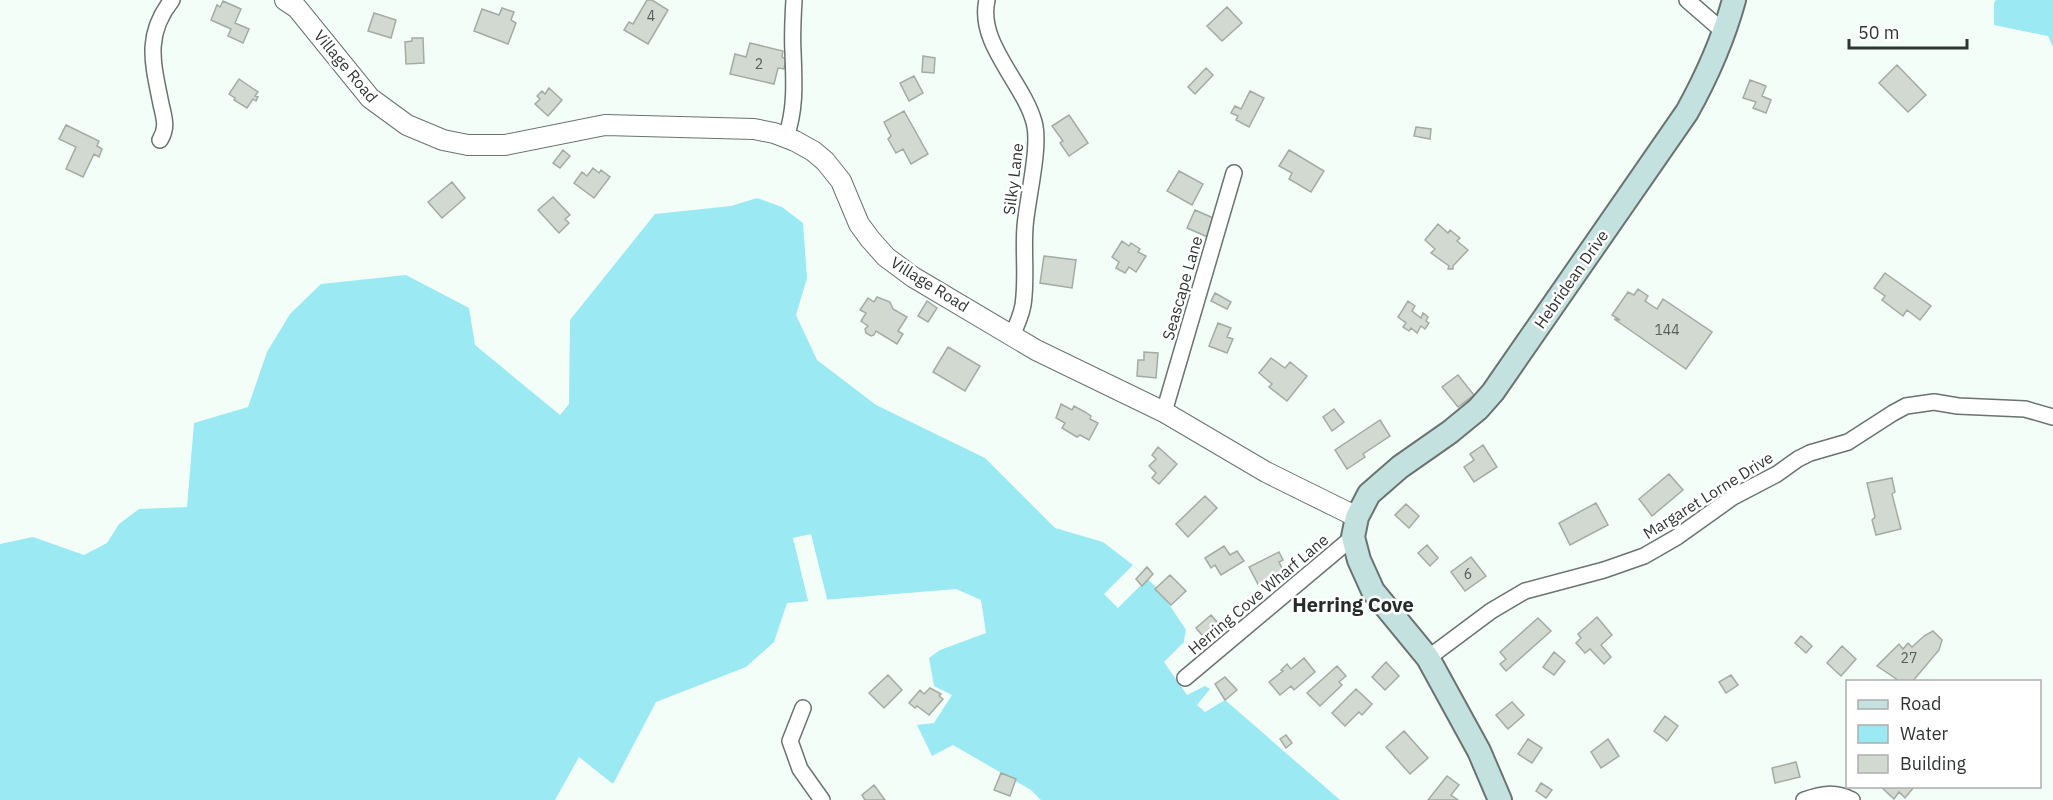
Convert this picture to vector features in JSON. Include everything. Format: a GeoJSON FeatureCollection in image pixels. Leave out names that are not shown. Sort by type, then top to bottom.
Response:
{"type":"FeatureCollection","features":[{"type":"Feature","properties":{"kind":"main road","name":"Hebridean Drive"},"geometry":{"type":"LineString","coordinates":[[1355,527],[1369,494],[1478,409],[1493,392],[1687,112],[1707,75],[1725,33],[1734,0]]}},
{"type":"Feature","properties":{"kind":"main road"},"geometry":{"type":"LineString","coordinates":[[1355,527],[1359,560],[1373,591],[1428,658],[1479,751],[1500,800]]}},
{"type":"Feature","properties":{"kind":"street"},"geometry":{"type":"LineString","coordinates":[[160,140],[166,123],[152,47],[159,19],[172,0]]}},
{"type":"Feature","properties":{"kind":"street","name":"Village Road"},"geometry":{"type":"LineString","coordinates":[[285,0],[297,8],[370,98],[399,120],[443,140],[468,145],[505,145],[605,125],[744,128],[786,137],[813,151],[832,168],[846,190],[859,224],[886,257],[929,287],[1036,350],[1164,412],[1355,527]]}},
{"type":"Feature","properties":{"kind":"street"},"geometry":{"type":"LineString","coordinates":[[786,137],[795,90],[794,0]]}},
{"type":"Feature","properties":{"kind":"street","name":"Silky Lane"},"geometry":{"type":"LineString","coordinates":[[987,0],[985,17],[988,30],[1030,111],[1036,134],[1025,224],[1024,299],[1020,317],[1012,335]]}},
{"type":"Feature","properties":{"kind":"street"},"geometry":{"type":"LineString","coordinates":[[1687,0],[1725,33]]}},
{"type":"Feature","properties":{"kind":"street","name":"Seascape Lane"},"geometry":{"type":"LineString","coordinates":[[1164,412],[1234,173]]}},
{"type":"Feature","properties":{"kind":"street","name":"Margaret Lorne Drive"},"geometry":{"type":"LineString","coordinates":[[1428,658],[1491,611],[1525,591],[1604,570],[1644,556],[1677,537],[1733,497],[1777,474],[1797,459],[1848,442],[1906,406],[1934,402],[1958,406],[2025,409],[2053,417]]}},
{"type":"Feature","properties":{"kind":"street","name":"Herring Cove Wharf Lane"},"geometry":{"type":"LineString","coordinates":[[1185,678],[1355,527]]}},
{"type":"Feature","properties":{"kind":"street"},"geometry":{"type":"LineString","coordinates":[[803,708],[790,741],[800,770],[822,800]]}},
{"type":"Feature","properties":{"kind":"street"},"geometry":{"type":"LineString","coordinates":[[1804,800],[1827,793],[1838,794],[1852,800]]}},
{"type":"Feature","properties":{"kind":"water"},"geometry":{"type":"Polygon","coordinates":[[[1996,0],[2053,0],[2053,47],[2048,36],[1994,25],[1996,0]]]}},
{"type":"Feature","properties":{"kind":"water"},"geometry":{"type":"Polygon","coordinates":[[[757,198],[782,207],[803,223],[807,278],[796,315],[817,360],[876,405],[985,458],[1055,528],[1103,542],[1133,565],[1161,592],[1186,630],[1183,646],[1225,700],[1340,800],[1041,800],[1031,790],[953,745],[932,756],[917,725],[934,723],[952,695],[934,686],[929,658],[940,650],[986,633],[981,600],[956,589],[787,603],[774,642],[746,667],[656,702],[613,784],[579,757],[555,800],[0,800],[0,544],[33,537],[84,555],[107,543],[119,524],[139,509],[187,507],[194,423],[248,407],[267,352],[290,314],[321,284],[406,275],[469,308],[475,345],[560,415],[569,404],[570,320],[655,214],[731,206],[757,198]]]}},
{"type":"Feature","properties":{"kind":"pier"},"geometry":{"type":"Polygon","coordinates":[[[811,534],[828,603],[809,605],[793,538],[811,534]]]}},
{"type":"Feature","properties":{"kind":"pier"},"geometry":{"type":"Polygon","coordinates":[[[1133,565],[1147,579],[1118,608],[1104,594],[1133,565]]]}},
{"type":"Feature","properties":{"kind":"pier"},"geometry":{"type":"Polygon","coordinates":[[[1183,643],[1225,700],[1205,712],[1197,705],[1210,689],[1205,686],[1187,695],[1164,662],[1183,643]]]}},
{"type":"Feature","properties":{"kind":"building"},"geometry":{"type":"Polygon","coordinates":[[[647,0],[652,0],[668,10],[648,44],[624,30],[629,22],[633,24],[647,0]]]}},
{"type":"Feature","properties":{"kind":"building"},"geometry":{"type":"Polygon","coordinates":[[[223,1],[241,9],[235,23],[249,29],[243,43],[228,36],[231,29],[211,20],[217,5],[220,7],[223,1]]]}},
{"type":"Feature","properties":{"kind":"building"},"geometry":{"type":"Polygon","coordinates":[[[1227,7],[1242,23],[1222,41],[1207,26],[1227,7]]]}},
{"type":"Feature","properties":{"kind":"building"},"geometry":{"type":"Polygon","coordinates":[[[502,8],[514,12],[511,20],[516,23],[508,44],[474,31],[482,9],[499,15],[502,8]]]}},
{"type":"Feature","properties":{"kind":"building"},"geometry":{"type":"Polygon","coordinates":[[[374,13],[396,20],[391,38],[368,31],[374,13]]]}},
{"type":"Feature","properties":{"kind":"building"},"geometry":{"type":"Polygon","coordinates":[[[412,38],[423,38],[424,63],[406,64],[405,42],[412,41],[412,38]]]}},
{"type":"Feature","properties":{"kind":"building"},"geometry":{"type":"Polygon","coordinates":[[[750,43],[783,51],[782,57],[786,59],[784,69],[778,68],[774,84],[730,74],[735,54],[746,57],[750,43]]]}},
{"type":"Feature","properties":{"kind":"building"},"geometry":{"type":"Polygon","coordinates":[[[923,56],[935,58],[934,73],[922,72],[923,56]]]}},
{"type":"Feature","properties":{"kind":"building"},"geometry":{"type":"Polygon","coordinates":[[[1897,65],[1926,95],[1908,112],[1879,83],[1897,65]]]}},
{"type":"Feature","properties":{"kind":"building"},"geometry":{"type":"Polygon","coordinates":[[[1206,68],[1213,75],[1195,94],[1188,87],[1206,68]]]}},
{"type":"Feature","properties":{"kind":"building"},"geometry":{"type":"Polygon","coordinates":[[[914,76],[923,93],[909,101],[900,83],[914,76]]]}},
{"type":"Feature","properties":{"kind":"building"},"geometry":{"type":"Polygon","coordinates":[[[239,79],[258,92],[255,96],[258,97],[256,101],[253,99],[247,108],[229,94],[239,79]]]}},
{"type":"Feature","properties":{"kind":"building"},"geometry":{"type":"Polygon","coordinates":[[[1750,80],[1766,86],[1762,96],[1771,100],[1766,113],[1753,108],[1756,102],[1743,98],[1750,80]]]}},
{"type":"Feature","properties":{"kind":"building"},"geometry":{"type":"Polygon","coordinates":[[[549,88],[562,100],[548,116],[535,104],[540,99],[537,96],[542,91],[545,94],[549,88]]]}},
{"type":"Feature","properties":{"kind":"building"},"geometry":{"type":"Polygon","coordinates":[[[1250,91],[1264,98],[1249,127],[1236,120],[1238,116],[1231,113],[1235,106],[1241,109],[1250,91]]]}},
{"type":"Feature","properties":{"kind":"building"},"geometry":{"type":"Polygon","coordinates":[[[904,111],[928,154],[911,164],[903,149],[896,153],[888,139],[891,136],[884,122],[904,111]]]}},
{"type":"Feature","properties":{"kind":"building"},"geometry":{"type":"Polygon","coordinates":[[[1069,115],[1088,143],[1069,156],[1060,143],[1063,141],[1052,126],[1069,115]]]}},
{"type":"Feature","properties":{"kind":"building"},"geometry":{"type":"Polygon","coordinates":[[[66,125],[99,141],[97,146],[102,149],[99,157],[94,154],[83,177],[66,169],[76,147],[59,139],[66,125]]]}},
{"type":"Feature","properties":{"kind":"building"},"geometry":{"type":"Polygon","coordinates":[[[1416,127],[1431,129],[1430,139],[1414,136],[1416,127]]]}},
{"type":"Feature","properties":{"kind":"building"},"geometry":{"type":"Polygon","coordinates":[[[563,150],[570,156],[560,168],[553,163],[563,150]]]}},
{"type":"Feature","properties":{"kind":"building"},"geometry":{"type":"Polygon","coordinates":[[[1289,150],[1324,171],[1311,192],[1289,179],[1292,173],[1279,166],[1289,150]]]}},
{"type":"Feature","properties":{"kind":"building"},"geometry":{"type":"Polygon","coordinates":[[[593,168],[599,173],[601,170],[610,177],[594,198],[574,183],[582,172],[587,176],[593,168]]]}},
{"type":"Feature","properties":{"kind":"building"},"geometry":{"type":"Polygon","coordinates":[[[1179,171],[1203,184],[1192,205],[1167,191],[1179,171]]]}},
{"type":"Feature","properties":{"kind":"building"},"geometry":{"type":"Polygon","coordinates":[[[452,182],[465,198],[442,218],[428,202],[452,182]]]}},
{"type":"Feature","properties":{"kind":"building"},"geometry":{"type":"Polygon","coordinates":[[[553,197],[570,215],[565,219],[569,223],[559,233],[538,210],[553,197]]]}},
{"type":"Feature","properties":{"kind":"building"},"geometry":{"type":"Polygon","coordinates":[[[1195,210],[1218,220],[1210,238],[1187,228],[1195,210]]]}},
{"type":"Feature","properties":{"kind":"building"},"geometry":{"type":"Polygon","coordinates":[[[1438,224],[1448,233],[1450,230],[1460,238],[1457,241],[1468,250],[1453,266],[1453,269],[1448,269],[1449,266],[1431,253],[1435,249],[1425,240],[1438,224]]]}},
{"type":"Feature","properties":{"kind":"building"},"geometry":{"type":"Polygon","coordinates":[[[1122,241],[1129,246],[1131,243],[1140,249],[1138,252],[1146,256],[1136,272],[1129,267],[1125,273],[1116,268],[1119,262],[1112,257],[1122,241]]]}},
{"type":"Feature","properties":{"kind":"building"},"geometry":{"type":"Polygon","coordinates":[[[1044,256],[1076,260],[1072,288],[1040,283],[1044,256]]]}},
{"type":"Feature","properties":{"kind":"building"},"geometry":{"type":"Polygon","coordinates":[[[1885,273],[1931,306],[1920,320],[1907,310],[1903,316],[1882,300],[1885,296],[1874,288],[1885,273]]]}},
{"type":"Feature","properties":{"kind":"building"},"geometry":{"type":"Polygon","coordinates":[[[1638,289],[1648,296],[1645,301],[1657,309],[1663,299],[1712,332],[1686,369],[1614,319],[1620,320],[1612,315],[1628,292],[1634,295],[1638,289]]]}},
{"type":"Feature","properties":{"kind":"building"},"geometry":{"type":"Polygon","coordinates":[[[1215,293],[1231,302],[1227,309],[1211,301],[1215,293]]]}},
{"type":"Feature","properties":{"kind":"building"},"geometry":{"type":"Polygon","coordinates":[[[877,297],[890,302],[893,309],[907,317],[898,331],[903,334],[897,344],[876,331],[871,336],[866,333],[865,329],[868,326],[861,321],[866,313],[860,310],[868,298],[874,302],[877,297]]]}},
{"type":"Feature","properties":{"kind":"building"},"geometry":{"type":"Polygon","coordinates":[[[927,301],[937,308],[928,322],[918,316],[927,301]]]}},
{"type":"Feature","properties":{"kind":"building"},"geometry":{"type":"Polygon","coordinates":[[[1408,301],[1415,306],[1412,311],[1421,318],[1423,313],[1428,317],[1426,321],[1429,323],[1425,329],[1421,326],[1417,333],[1411,328],[1409,331],[1403,327],[1406,323],[1398,317],[1408,301]]]}},
{"type":"Feature","properties":{"kind":"building"},"geometry":{"type":"Polygon","coordinates":[[[1218,323],[1231,328],[1227,337],[1233,339],[1227,353],[1209,346],[1218,323]]]}},
{"type":"Feature","properties":{"kind":"building"},"geometry":{"type":"Polygon","coordinates":[[[948,347],[980,366],[965,391],[933,372],[948,347]]]}},
{"type":"Feature","properties":{"kind":"building"},"geometry":{"type":"Polygon","coordinates":[[[1144,352],[1158,353],[1156,378],[1137,376],[1138,360],[1144,360],[1144,352]]]}},
{"type":"Feature","properties":{"kind":"building"},"geometry":{"type":"Polygon","coordinates":[[[1271,358],[1285,368],[1290,362],[1307,376],[1287,401],[1269,387],[1272,384],[1259,373],[1271,358]]]}},
{"type":"Feature","properties":{"kind":"building"},"geometry":{"type":"Polygon","coordinates":[[[1458,375],[1474,395],[1458,407],[1442,387],[1458,375]]]}},
{"type":"Feature","properties":{"kind":"building"},"geometry":{"type":"Polygon","coordinates":[[[1061,404],[1072,410],[1074,406],[1098,423],[1089,440],[1080,435],[1077,437],[1062,428],[1065,423],[1056,418],[1061,404]]]}},
{"type":"Feature","properties":{"kind":"building"},"geometry":{"type":"Polygon","coordinates":[[[1334,409],[1344,422],[1332,431],[1323,417],[1334,409]]]}},
{"type":"Feature","properties":{"kind":"building"},"geometry":{"type":"Polygon","coordinates":[[[1380,420],[1390,436],[1363,454],[1365,457],[1347,469],[1335,450],[1380,420]]]}},
{"type":"Feature","properties":{"kind":"building"},"geometry":{"type":"Polygon","coordinates":[[[1483,445],[1497,467],[1474,482],[1464,467],[1474,460],[1470,454],[1483,445]]]}},
{"type":"Feature","properties":{"kind":"building"},"geometry":{"type":"Polygon","coordinates":[[[1158,447],[1177,464],[1159,484],[1152,478],[1156,473],[1149,466],[1156,459],[1152,455],[1158,447]]]}},
{"type":"Feature","properties":{"kind":"building"},"geometry":{"type":"Polygon","coordinates":[[[1669,474],[1683,490],[1652,516],[1639,499],[1669,474]]]}},
{"type":"Feature","properties":{"kind":"building"},"geometry":{"type":"Polygon","coordinates":[[[1892,478],[1895,492],[1892,494],[1901,529],[1876,535],[1872,520],[1875,517],[1867,483],[1892,478]]]}},
{"type":"Feature","properties":{"kind":"building"},"geometry":{"type":"Polygon","coordinates":[[[1205,496],[1217,508],[1188,537],[1176,524],[1205,496]]]}},
{"type":"Feature","properties":{"kind":"building"},"geometry":{"type":"Polygon","coordinates":[[[1596,503],[1608,525],[1570,545],[1559,523],[1596,503]]]}},
{"type":"Feature","properties":{"kind":"building"},"geometry":{"type":"Polygon","coordinates":[[[1406,504],[1419,516],[1409,528],[1395,515],[1406,504]]]}},
{"type":"Feature","properties":{"kind":"building"},"geometry":{"type":"Polygon","coordinates":[[[1427,545],[1438,558],[1430,566],[1418,553],[1427,545]]]}},
{"type":"Feature","properties":{"kind":"building"},"geometry":{"type":"Polygon","coordinates":[[[1224,546],[1230,555],[1237,551],[1244,561],[1221,575],[1215,565],[1211,568],[1205,558],[1224,546]]]}},
{"type":"Feature","properties":{"kind":"building"},"geometry":{"type":"Polygon","coordinates":[[[1279,552],[1283,560],[1279,562],[1284,572],[1259,586],[1249,567],[1279,552]]]}},
{"type":"Feature","properties":{"kind":"building"},"geometry":{"type":"Polygon","coordinates":[[[1471,557],[1486,576],[1465,591],[1451,572],[1471,557]]]}},
{"type":"Feature","properties":{"kind":"building"},"geometry":{"type":"Polygon","coordinates":[[[1147,567],[1153,574],[1142,586],[1136,579],[1147,567]]]}},
{"type":"Feature","properties":{"kind":"building"},"geometry":{"type":"Polygon","coordinates":[[[1170,575],[1186,591],[1171,605],[1155,589],[1170,575]]]}},
{"type":"Feature","properties":{"kind":"building"},"geometry":{"type":"Polygon","coordinates":[[[1211,615],[1223,629],[1208,642],[1196,628],[1211,615]]]}},
{"type":"Feature","properties":{"kind":"building"},"geometry":{"type":"Polygon","coordinates":[[[1597,617],[1612,635],[1601,645],[1611,657],[1604,664],[1590,649],[1585,653],[1576,643],[1581,638],[1578,634],[1597,617]]]}},
{"type":"Feature","properties":{"kind":"building"},"geometry":{"type":"Polygon","coordinates":[[[1538,618],[1551,631],[1506,671],[1500,664],[1506,659],[1500,652],[1538,618]]]}},
{"type":"Feature","properties":{"kind":"building"},"geometry":{"type":"Polygon","coordinates":[[[1933,631],[1942,640],[1939,650],[1914,680],[1898,680],[1877,666],[1899,644],[1903,649],[1908,643],[1912,647],[1933,631]]]}},
{"type":"Feature","properties":{"kind":"building"},"geometry":{"type":"Polygon","coordinates":[[[1801,636],[1812,646],[1806,653],[1795,643],[1801,636]]]}},
{"type":"Feature","properties":{"kind":"building"},"geometry":{"type":"Polygon","coordinates":[[[1842,646],[1856,659],[1841,676],[1827,663],[1842,646]]]}},
{"type":"Feature","properties":{"kind":"building"},"geometry":{"type":"Polygon","coordinates":[[[1554,652],[1565,661],[1554,675],[1543,667],[1554,652]]]}},
{"type":"Feature","properties":{"kind":"building"},"geometry":{"type":"Polygon","coordinates":[[[1304,658],[1315,672],[1294,690],[1291,686],[1280,695],[1269,682],[1283,671],[1281,670],[1287,664],[1291,669],[1304,658]]]}},
{"type":"Feature","properties":{"kind":"building"},"geometry":{"type":"Polygon","coordinates":[[[1386,662],[1399,676],[1385,690],[1372,677],[1386,662]]]}},
{"type":"Feature","properties":{"kind":"building"},"geometry":{"type":"Polygon","coordinates":[[[1337,666],[1346,676],[1339,682],[1342,685],[1320,706],[1307,693],[1337,666]]]}},
{"type":"Feature","properties":{"kind":"building"},"geometry":{"type":"Polygon","coordinates":[[[888,675],[902,690],[884,708],[869,693],[888,675]]]}},
{"type":"Feature","properties":{"kind":"building"},"geometry":{"type":"Polygon","coordinates":[[[1731,675],[1738,685],[1726,693],[1719,682],[1731,675]]]}},
{"type":"Feature","properties":{"kind":"building"},"geometry":{"type":"Polygon","coordinates":[[[1225,677],[1237,690],[1225,700],[1215,684],[1225,677]]]}},
{"type":"Feature","properties":{"kind":"building"},"geometry":{"type":"Polygon","coordinates":[[[930,688],[941,694],[939,696],[943,699],[929,715],[909,703],[920,690],[924,694],[930,688]]]}},
{"type":"Feature","properties":{"kind":"building"},"geometry":{"type":"Polygon","coordinates":[[[1356,689],[1372,704],[1362,715],[1359,712],[1345,726],[1332,713],[1356,689]]]}},
{"type":"Feature","properties":{"kind":"building"},"geometry":{"type":"Polygon","coordinates":[[[1512,702],[1524,715],[1508,729],[1496,715],[1512,702]]]}},
{"type":"Feature","properties":{"kind":"building"},"geometry":{"type":"Polygon","coordinates":[[[1665,716],[1678,726],[1667,741],[1654,731],[1665,716]]]}},
{"type":"Feature","properties":{"kind":"building"},"geometry":{"type":"Polygon","coordinates":[[[1404,731],[1428,758],[1410,774],[1386,747],[1404,731]]]}},
{"type":"Feature","properties":{"kind":"building"},"geometry":{"type":"Polygon","coordinates":[[[1286,735],[1292,743],[1286,748],[1280,739],[1286,735]]]}},
{"type":"Feature","properties":{"kind":"building"},"geometry":{"type":"Polygon","coordinates":[[[1528,739],[1542,748],[1532,763],[1518,754],[1528,739]]]}},
{"type":"Feature","properties":{"kind":"building"},"geometry":{"type":"Polygon","coordinates":[[[1608,739],[1619,756],[1601,768],[1591,752],[1608,739]]]}},
{"type":"Feature","properties":{"kind":"building"},"geometry":{"type":"Polygon","coordinates":[[[1796,762],[1800,777],[1775,783],[1772,768],[1796,762]]]}},
{"type":"Feature","properties":{"kind":"building"},"geometry":{"type":"Polygon","coordinates":[[[1001,773],[1016,779],[1010,796],[994,790],[1001,773]]]}},
{"type":"Feature","properties":{"kind":"building"},"geometry":{"type":"Polygon","coordinates":[[[1447,776],[1459,785],[1451,795],[1458,800],[1428,800],[1447,776]]]}},
{"type":"Feature","properties":{"kind":"building"},"geometry":{"type":"Polygon","coordinates":[[[1541,783],[1552,790],[1546,798],[1536,791],[1541,783]]]}},
{"type":"Feature","properties":{"kind":"building"},"geometry":{"type":"Polygon","coordinates":[[[874,785],[885,800],[865,800],[862,795],[874,785]]]}},
{"type":"Feature","properties":{"kind":"building"},"geometry":{"type":"Polygon","coordinates":[[[1882,788],[1913,788],[1905,798],[1899,792],[1894,799],[1882,788]]]}},
{"type":"Feature","properties":{"kind":"district","name":"Herring Cove"},"geometry":{"type":"Point","coordinates":[1353,605]}}]}
